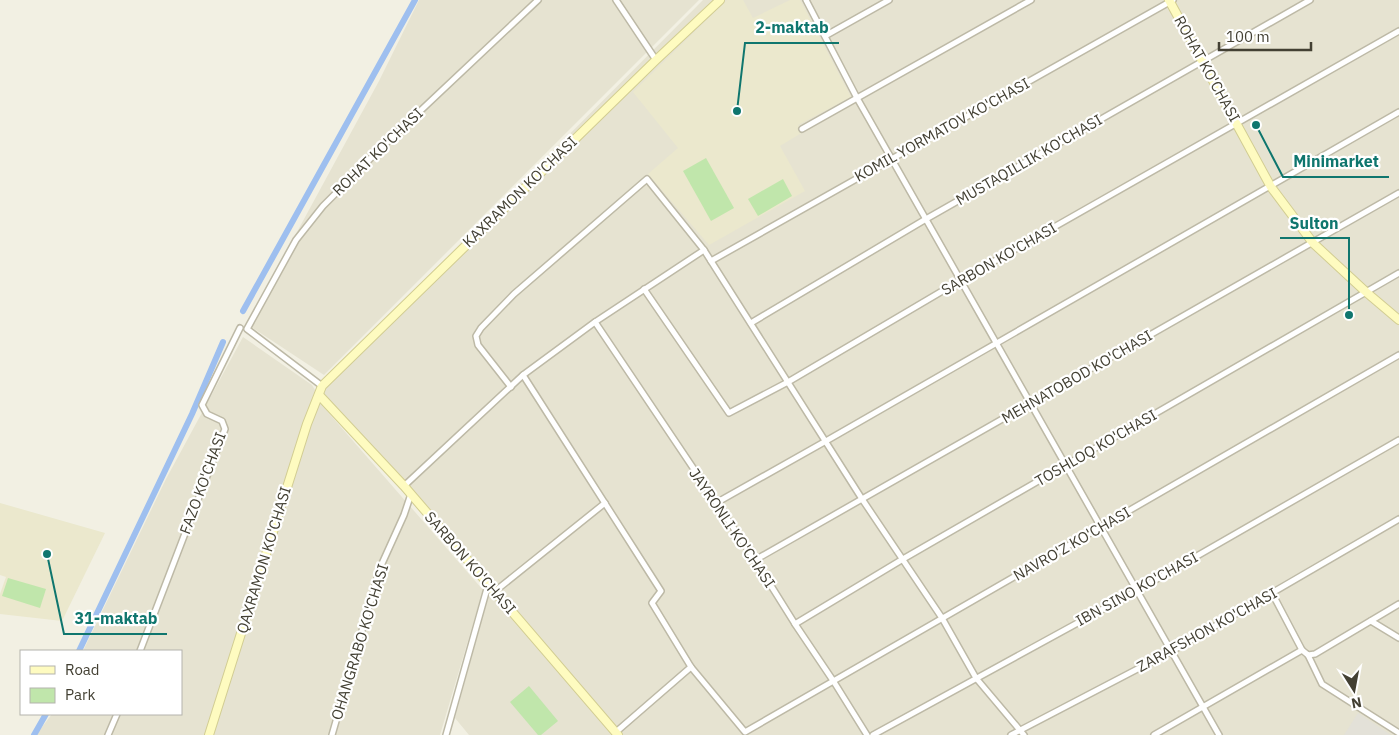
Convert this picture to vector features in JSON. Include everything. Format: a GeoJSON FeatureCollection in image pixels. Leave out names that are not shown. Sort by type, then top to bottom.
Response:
{"type":"FeatureCollection","features":[{"type":"Feature","properties":{"kind":"street","name":"ROHAT KO'CHASI"},"geometry":{"type":"LineString","coordinates":[[322,386],[247,329],[296,240],[323,206],[538,0]]}},
{"type":"Feature","properties":{"kind":"street"},"geometry":{"type":"LineString","coordinates":[[616,0],[656,60]]}},
{"type":"Feature","properties":{"kind":"street","name":"KAXRAMON KO'CHASI"},"geometry":{"type":"LineString","coordinates":[[322,386],[720,0]]}},
{"type":"Feature","properties":{"kind":"street"},"geometry":{"type":"LineString","coordinates":[[806,0],[857,98],[1219,735]]}},
{"type":"Feature","properties":{"kind":"street"},"geometry":{"type":"LineString","coordinates":[[825,36],[889,0]]}},
{"type":"Feature","properties":{"kind":"street"},"geometry":{"type":"LineString","coordinates":[[802,130],[1031,0]]}},
{"type":"Feature","properties":{"kind":"street","name":"MUSTAQILLIK KO'CHASI"},"geometry":{"type":"LineString","coordinates":[[751,323],[926,219],[1310,0]]}},
{"type":"Feature","properties":{"kind":"street","name":"ROHAT KO'CHASI"},"geometry":{"type":"LineString","coordinates":[[1171,1],[1271,187],[1313,243],[1399,320]]}},
{"type":"Feature","properties":{"kind":"street","name":"KOMIL YORMATOV KO'CHASI"},"geometry":{"type":"LineString","coordinates":[[711,261],[1171,1]]}},
{"type":"Feature","properties":{"kind":"street","name":"SARBON KO'CHASI"},"geometry":{"type":"LineString","coordinates":[[644,290],[729,413],[788,382],[961,280],[1399,31]]}},
{"type":"Feature","properties":{"kind":"street"},"geometry":{"type":"LineString","coordinates":[[716,503],[826,442],[1399,112]]}},
{"type":"Feature","properties":{"kind":"street"},"geometry":{"type":"LineString","coordinates":[[511,387],[478,345],[476,336],[481,328],[514,294],[647,179],[704,250],[862,500],[942,618],[976,678],[1022,732]]}},
{"type":"Feature","properties":{"kind":"street","name":"MEHNATOBOD KO'CHASI"},"geometry":{"type":"LineString","coordinates":[[755,560],[1399,193]]}},
{"type":"Feature","properties":{"kind":"street"},"geometry":{"type":"LineString","coordinates":[[404,486],[523,376],[595,322],[704,250]]}},
{"type":"Feature","properties":{"kind":"street","name":"TOSHLOQ KO'CHASI"},"geometry":{"type":"LineString","coordinates":[[795,624],[903,559],[1399,273]]}},
{"type":"Feature","properties":{"kind":"street","name":"JAYRONLI KO'CHASI"},"geometry":{"type":"LineString","coordinates":[[595,322],[755,560],[867,735]]}},
{"type":"Feature","properties":{"kind":"street","name":"FAZO KO'CHASI"},"geometry":{"type":"LineString","coordinates":[[140,650],[225,428],[222,420],[206,414],[202,404],[240,328]]}},
{"type":"Feature","properties":{"kind":"street","name":"NAVRO'Z KO'CHASI"},"geometry":{"type":"LineString","coordinates":[[691,667],[745,732],[1399,355]]}},
{"type":"Feature","properties":{"kind":"street"},"geometry":{"type":"LineString","coordinates":[[523,376],[661,591],[652,603],[691,667],[617,734]]}},
{"type":"Feature","properties":{"kind":"street","name":"QAXRAMON KO'CHASI"},"geometry":{"type":"LineString","coordinates":[[209,735],[286,487],[322,386]]}},
{"type":"Feature","properties":{"kind":"street","name":"SARBON KO'CHASI"},"geometry":{"type":"LineString","coordinates":[[319,395],[404,486],[617,734]]}},
{"type":"Feature","properties":{"kind":"street","name":"IBN SINO KO'CHASI"},"geometry":{"type":"LineString","coordinates":[[874,735],[1136,591],[1399,440]]}},
{"type":"Feature","properties":{"kind":"street","name":"OHANGRABO KO'CHASI"},"geometry":{"type":"LineString","coordinates":[[332,735],[380,568],[404,515],[411,494]]}},
{"type":"Feature","properties":{"kind":"street"},"geometry":{"type":"LineString","coordinates":[[494,592],[605,503]]}},
{"type":"Feature","properties":{"kind":"street","name":"ZARAFSHON KO'CHASI"},"geometry":{"type":"LineString","coordinates":[[1011,735],[1022,732],[1172,651],[1399,519]]}},
{"type":"Feature","properties":{"kind":"street"},"geometry":{"type":"LineString","coordinates":[[446,735],[488,585]]}},
{"type":"Feature","properties":{"kind":"street"},"geometry":{"type":"LineString","coordinates":[[1272,593],[1302,650],[1308,655],[1322,684],[1399,733]]}},
{"type":"Feature","properties":{"kind":"street"},"geometry":{"type":"LineString","coordinates":[[1308,655],[1315,654],[1399,604]]}},
{"type":"Feature","properties":{"kind":"street"},"geometry":{"type":"LineString","coordinates":[[1371,621],[1399,638]]}},
{"type":"Feature","properties":{"kind":"street"},"geometry":{"type":"LineString","coordinates":[[1154,735],[1302,650]]}},
{"type":"Feature","properties":{"kind":"street"},"geometry":{"type":"LineString","coordinates":[[108,735],[116,715]]}},
{"type":"Feature","properties":{"kind":"shaded area"},"geometry":{"type":"Polygon","coordinates":[[[419,0],[699,0],[324,375],[247,324],[379,81],[419,0]]]}},
{"type":"Feature","properties":{"kind":"shaded area"},"geometry":{"type":"Polygon","coordinates":[[[703,0],[1399,0],[1399,735],[469,735],[455,718],[490,590],[315,391],[320,403],[483,590],[440,735],[36,735],[51,715],[182,715],[182,650],[83,650],[166,479],[243,337],[312,385],[315,390],[703,0]]]}},
{"type":"Feature","properties":{"kind":"shaded area"},"geometry":{"type":"Polygon","coordinates":[[[727,0],[743,0],[753,18],[790,0],[800,0],[851,97],[798,125],[803,132],[780,146],[805,191],[709,245],[648,174],[678,148],[633,92],[727,0]]]}},
{"type":"Feature","properties":{"kind":"shaded area"},"geometry":{"type":"Polygon","coordinates":[[[0,503],[105,533],[62,621],[0,614],[0,594],[6,577],[0,575],[0,503]]]}},
{"type":"Feature","properties":{"kind":"shaded area"},"geometry":{"type":"Polygon","coordinates":[[[1358,713],[1391,735],[1344,735],[1358,713]]]}},
{"type":"Feature","properties":{"kind":"green space"},"geometry":{"type":"Polygon","coordinates":[[[706,158],[734,208],[711,221],[683,171],[706,158]]]}},
{"type":"Feature","properties":{"kind":"green space"},"geometry":{"type":"Polygon","coordinates":[[[783,179],[792,196],[758,216],[748,199],[783,179]]]}},
{"type":"Feature","properties":{"kind":"green space"},"geometry":{"type":"Polygon","coordinates":[[[8,578],[46,589],[40,608],[2,596],[8,578]]]}},
{"type":"Feature","properties":{"kind":"green space"},"geometry":{"type":"Polygon","coordinates":[[[529,686],[558,721],[541,735],[538,735],[510,702],[529,686]]]}},
{"type":"Feature","properties":{"kind":"waterway"},"geometry":{"type":"LineString","coordinates":[[243,311],[415,0]]}},
{"type":"Feature","properties":{"kind":"waterway"},"geometry":{"type":"LineString","coordinates":[[79,650],[192,414],[223,342]]}},
{"type":"Feature","properties":{"kind":"waterway"},"geometry":{"type":"LineString","coordinates":[[34,735],[45,715]]}},
{"type":"Feature","properties":{"kind":"place","name":"2-maktab"},"geometry":{"type":"Point","coordinates":[737,111]}},
{"type":"Feature","properties":{"kind":"place","name":"Minimarket"},"geometry":{"type":"Point","coordinates":[1256,125]}},
{"type":"Feature","properties":{"kind":"place","name":"Sulton"},"geometry":{"type":"Point","coordinates":[1349,315]}},
{"type":"Feature","properties":{"kind":"place","name":"31-maktab"},"geometry":{"type":"Point","coordinates":[47,554]}}]}
